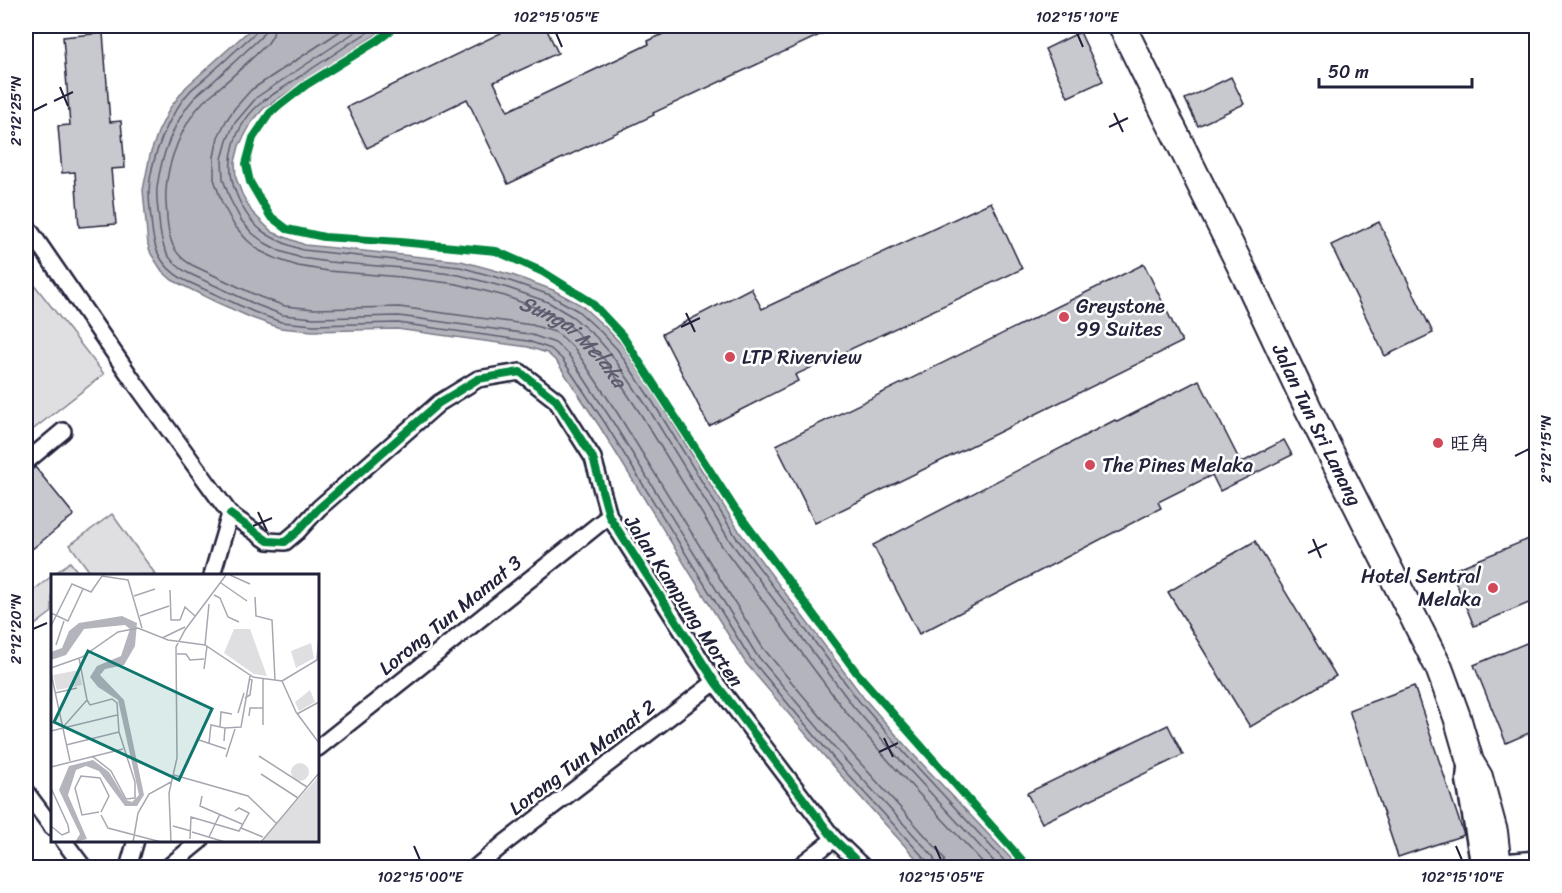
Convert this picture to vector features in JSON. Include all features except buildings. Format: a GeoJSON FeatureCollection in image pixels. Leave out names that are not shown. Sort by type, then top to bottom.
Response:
{"type":"FeatureCollection","features":[{"type":"Feature","properties":{"kind":"main road","name":"Jalan Tun Sri Lanang"},"geometry":{"type":"LineString","coordinates":[[1122,26],[1308,408],[1439,668],[1470,762],[1479,777],[1494,832],[1491,865]]}},
{"type":"Feature","properties":{"kind":"street","name":"Jalan Kampung Morten"},"geometry":{"type":"LineString","coordinates":[[26,225],[132,379],[230,514],[268,542],[285,542],[319,508],[439,403],[478,379],[520,372],[556,400],[593,458],[609,516],[716,682],[834,839],[864,867]]}},
{"type":"Feature","properties":{"kind":"street"},"geometry":{"type":"LineString","coordinates":[[26,462],[63,430]]}},
{"type":"Feature","properties":{"kind":"street"},"geometry":{"type":"LineString","coordinates":[[212,574],[230,514]]}},
{"type":"Feature","properties":{"kind":"street","name":"Lorong Tun Mamat 3"},"geometry":{"type":"LineString","coordinates":[[320,745],[609,516]]}},
{"type":"Feature","properties":{"kind":"street","name":"Lorong Tun Mamat 2"},"geometry":{"type":"LineString","coordinates":[[475,867],[716,682]]}},
{"type":"Feature","properties":{"kind":"street"},"geometry":{"type":"LineString","coordinates":[[1470,762],[1468,780],[1491,865],[1536,859]]}},
{"type":"Feature","properties":{"kind":"street"},"geometry":{"type":"LineString","coordinates":[[26,792],[51,826]]}},
{"type":"Feature","properties":{"kind":"street"},"geometry":{"type":"LineString","coordinates":[[797,867],[834,839]]}},
{"type":"Feature","properties":{"kind":"street"},"geometry":{"type":"LineString","coordinates":[[65,842],[84,867]]}},
{"type":"Feature","properties":{"kind":"street"},"geometry":{"type":"LineString","coordinates":[[128,867],[135,842]]}},
{"type":"Feature","properties":{"kind":"street"},"geometry":{"type":"LineString","coordinates":[[167,867],[198,842]]}},
{"type":"Feature","properties":{"kind":"shaded area"},"geometry":{"type":"Polygon","coordinates":[[[26,274],[104,374],[26,435],[26,274]]]}},
{"type":"Feature","properties":{"kind":"shaded area"},"geometry":{"type":"Polygon","coordinates":[[[112,514],[155,574],[91,574],[70,545],[112,514]]]}},
{"type":"Feature","properties":{"kind":"shaded area"},"geometry":{"type":"Polygon","coordinates":[[[70,562],[79,574],[54,574],[70,562]]]}},
{"type":"Feature","properties":{"kind":"shaded area"},"geometry":{"type":"Polygon","coordinates":[[[51,577],[51,613],[27,631],[26,629],[26,596],[51,577]]]}},
{"type":"Feature","properties":{"kind":"water","name":"Sungai Melaka"},"geometry":{"type":"Polygon","coordinates":[[[254,26],[387,26],[264,108],[252,122],[239,146],[235,162],[236,178],[252,212],[272,232],[305,245],[461,261],[512,275],[553,290],[581,305],[622,345],[741,534],[863,697],[911,752],[1019,867],[924,867],[836,770],[745,662],[600,427],[557,362],[547,353],[528,347],[397,329],[313,331],[280,328],[216,302],[172,280],[162,271],[148,245],[143,190],[150,155],[158,132],[170,108],[186,87],[254,26]]]}},
{"type":"Feature","properties":{"kind":"cycle path"},"geometry":{"type":"LineString","coordinates":[[397,26],[306,85],[270,113],[253,138],[246,164],[250,182],[270,216],[287,229],[324,237],[496,251],[543,272],[591,302],[622,335],[735,509],[857,673],[1029,868]]}},
{"type":"Feature","properties":{"kind":"cycle path"},"geometry":{"type":"LineString","coordinates":[[230,514],[268,541],[285,542],[319,508],[439,403],[478,379],[520,372],[556,400],[593,458],[609,516],[715,682],[834,839],[864,868]]}},
{"type":"Feature","properties":{"kind":"place","name":"Greystone 99 Suites"},"geometry":{"type":"Point","coordinates":[1064,317]}},
{"type":"Feature","properties":{"kind":"place","name":"LTP Riverview"},"geometry":{"type":"Point","coordinates":[730,357]}},
{"type":"Feature","properties":{"kind":"place","name":"旺角"},"geometry":{"type":"Point","coordinates":[1438,443]}},
{"type":"Feature","properties":{"kind":"place","name":"The Pines Melaka"},"geometry":{"type":"Point","coordinates":[1090,465]}},
{"type":"Feature","properties":{"kind":"place","name":"Hotel Sentral Melaka"},"geometry":{"type":"Point","coordinates":[1493,588]}}]}
